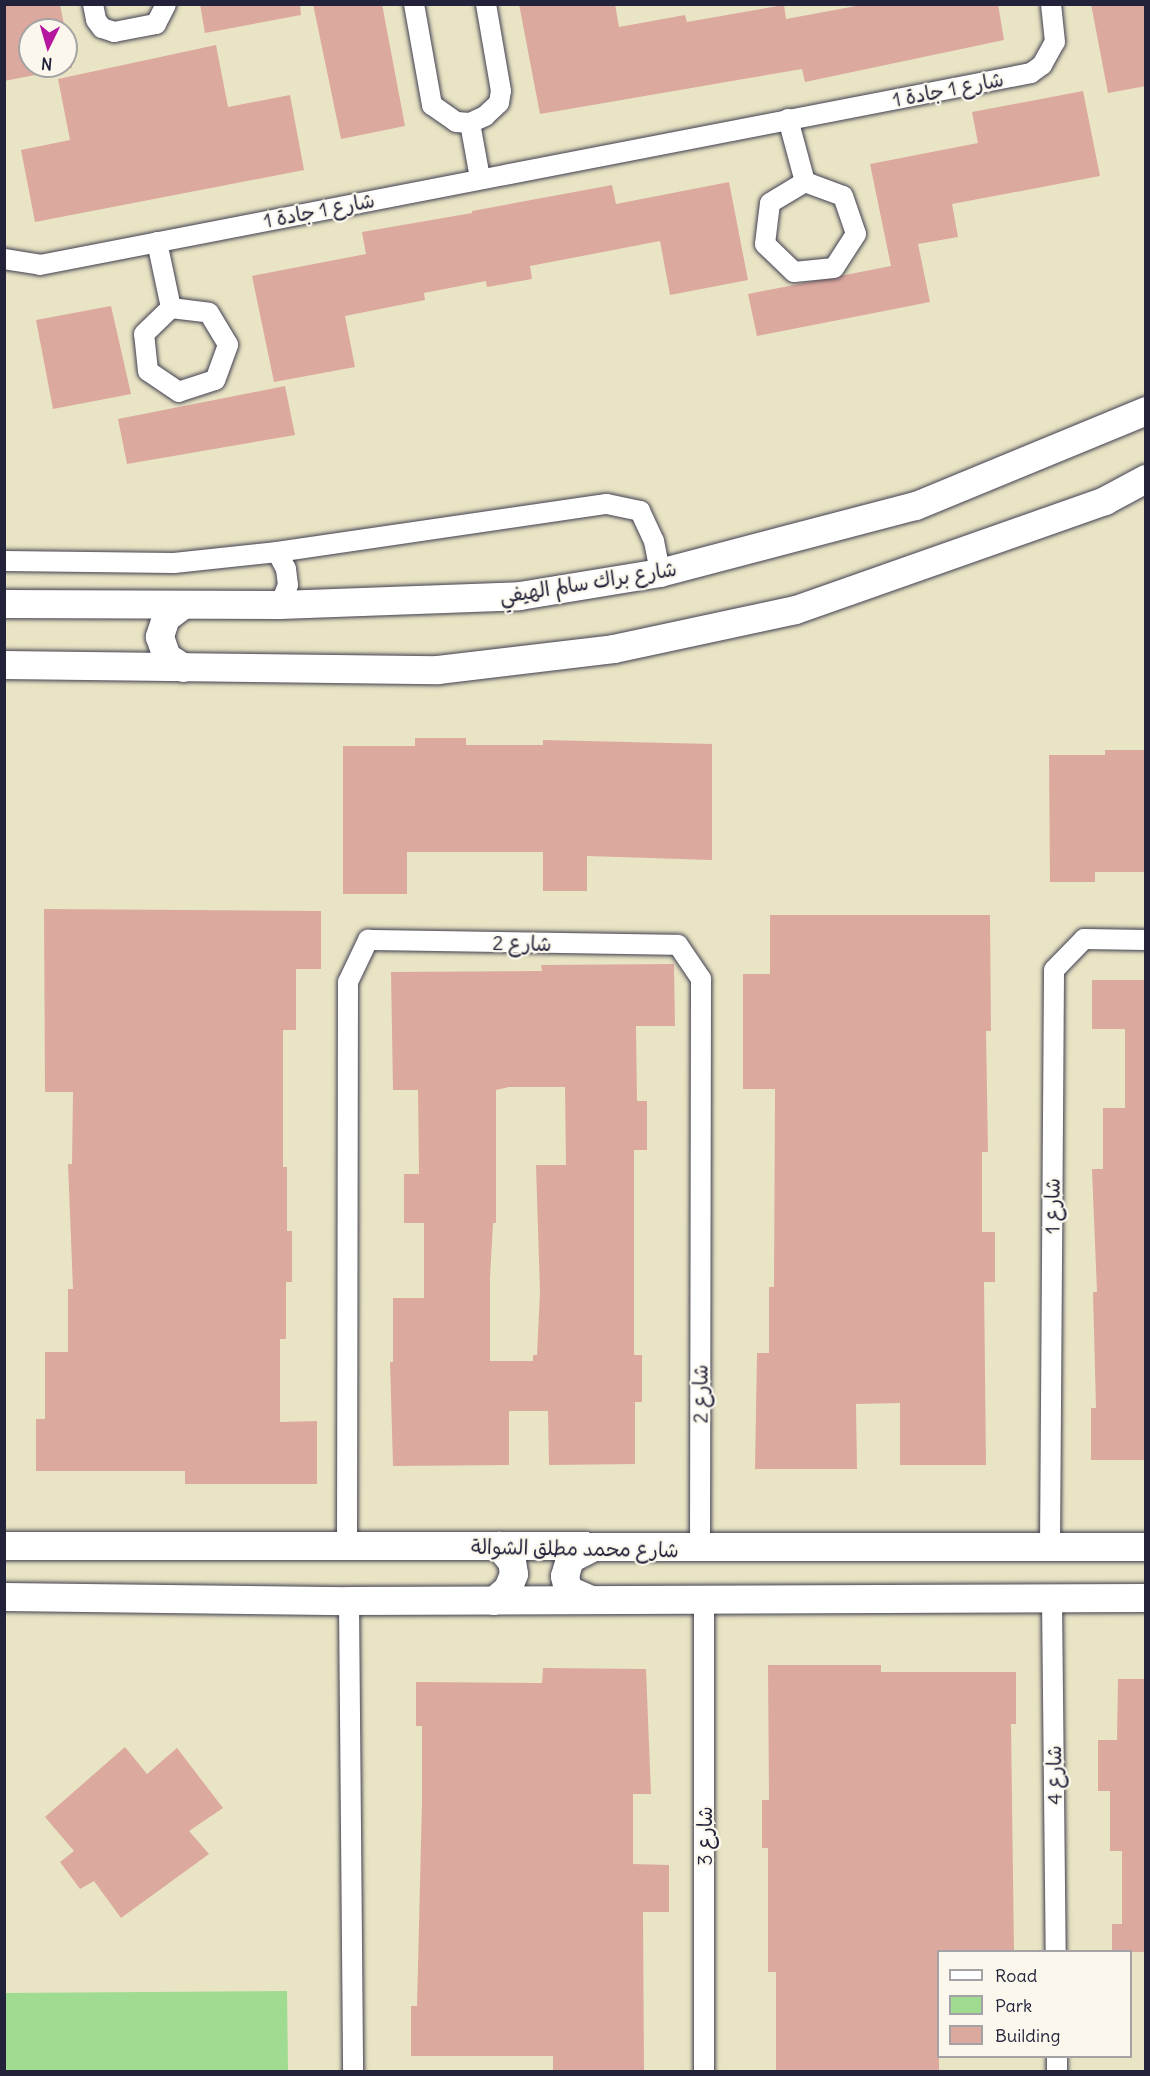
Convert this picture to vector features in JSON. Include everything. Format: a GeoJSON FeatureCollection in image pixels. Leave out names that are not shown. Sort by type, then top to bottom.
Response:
{"type":"FeatureCollection","features":[{"type":"Feature","properties":{"kind":"street"},"geometry":{"type":"LineString","coordinates":[[93,4],[96,20],[102,28],[114,33],[156,24],[166,4]]}},
{"type":"Feature","properties":{"kind":"street"},"geometry":{"type":"LineString","coordinates":[[414,4],[432,105],[456,122],[470,123],[485,116],[499,102],[501,91],[486,4]]}},
{"type":"Feature","properties":{"kind":"street","name":"شارع 1 جادة 1"},"geometry":{"type":"LineString","coordinates":[[4,259],[40,265],[1031,72],[1042,65],[1055,42],[1051,4]]}},
{"type":"Feature","properties":{"kind":"street"},"geometry":{"type":"LineString","coordinates":[[789,119],[805,182]]}},
{"type":"Feature","properties":{"kind":"street"},"geometry":{"type":"LineString","coordinates":[[470,123],[480,178]]}},
{"type":"Feature","properties":{"kind":"street"},"geometry":{"type":"LineString","coordinates":[[805,182],[843,196],[856,234],[834,268],[794,272],[765,244],[770,203],[805,182]]}},
{"type":"Feature","properties":{"kind":"street"},"geometry":{"type":"LineString","coordinates":[[157,242],[171,308]]}},
{"type":"Feature","properties":{"kind":"street"},"geometry":{"type":"LineString","coordinates":[[171,308],[208,313],[228,345],[215,380],[179,392],[148,371],[144,334],[171,308]]}},
{"type":"Feature","properties":{"kind":"street","name":"شارع براك سالم الهيفي"},"geometry":{"type":"LineString","coordinates":[[4,604],[280,605],[520,596],[660,573],[916,506],[1146,411]]}},
{"type":"Feature","properties":{"kind":"street"},"geometry":{"type":"LineString","coordinates":[[4,665],[438,670],[614,649],[796,610],[1105,501],[1146,479]]}},
{"type":"Feature","properties":{"kind":"street"},"geometry":{"type":"LineString","coordinates":[[4,561],[174,563],[277,552],[607,504],[640,511],[654,541],[660,573]]}},
{"type":"Feature","properties":{"kind":"street"},"geometry":{"type":"LineString","coordinates":[[277,552],[286,569],[288,585],[280,605]]}},
{"type":"Feature","properties":{"kind":"street"},"geometry":{"type":"LineString","coordinates":[[182,606],[166,618],[160,637],[167,657],[184,668]]}},
{"type":"Feature","properties":{"kind":"street","name":"شارع 1"},"geometry":{"type":"LineString","coordinates":[[1050,1546],[1054,970],[1084,939],[1146,940]]}},
{"type":"Feature","properties":{"kind":"street","name":"شارع 2"},"geometry":{"type":"LineString","coordinates":[[347,1549],[348,982],[368,940],[678,945],[701,979],[700,1549]]}},
{"type":"Feature","properties":{"kind":"street","name":"شارع محمد مطلق الشوالة"},"geometry":{"type":"LineString","coordinates":[[4,1546],[347,1549],[499,1546],[590,1549],[1146,1547]]}},
{"type":"Feature","properties":{"kind":"street"},"geometry":{"type":"LineString","coordinates":[[494,1600],[508,1589],[514,1574],[512,1562],[499,1546]]}},
{"type":"Feature","properties":{"kind":"street"},"geometry":{"type":"LineString","coordinates":[[590,1549],[570,1559],[565,1576],[568,1590],[591,1600]]}},
{"type":"Feature","properties":{"kind":"street"},"geometry":{"type":"LineString","coordinates":[[4,1597],[348,1601],[1146,1598]]}},
{"type":"Feature","properties":{"kind":"street","name":"شارع 4"},"geometry":{"type":"LineString","coordinates":[[1052,1599],[1056,1950]]}},
{"type":"Feature","properties":{"kind":"street","name":"شارع 3"},"geometry":{"type":"LineString","coordinates":[[704,1600],[704,2072]]}},
{"type":"Feature","properties":{"kind":"street"},"geometry":{"type":"LineString","coordinates":[[348,1601],[353,2072]]}},
{"type":"Feature","properties":{"kind":"green space"},"geometry":{"type":"Polygon","coordinates":[[[287,1991],[288,2071],[5,2071],[5,1993],[287,1991]]]}},
{"type":"Feature","properties":{"kind":"building"},"geometry":{"type":"Polygon","coordinates":[[[4,4],[60,4],[63,18],[18,18],[20,78],[4,81],[4,4]]]}},
{"type":"Feature","properties":{"kind":"building"},"geometry":{"type":"Polygon","coordinates":[[[200,4],[300,4],[301,15],[205,33],[200,4]]]}},
{"type":"Feature","properties":{"kind":"building"},"geometry":{"type":"Polygon","coordinates":[[[313,4],[382,4],[405,126],[341,139],[313,4]]]}},
{"type":"Feature","properties":{"kind":"building"},"geometry":{"type":"Polygon","coordinates":[[[519,4],[615,4],[619,27],[685,15],[687,22],[784,5],[786,19],[867,4],[998,4],[1004,40],[805,82],[802,69],[540,114],[519,4]]]}},
{"type":"Feature","properties":{"kind":"building"},"geometry":{"type":"Polygon","coordinates":[[[1091,4],[1146,4],[1146,86],[1108,93],[1091,4]]]}},
{"type":"Feature","properties":{"kind":"building"},"geometry":{"type":"Polygon","coordinates":[[[216,45],[228,107],[290,95],[304,170],[35,222],[21,150],[70,140],[58,79],[78,78],[78,75],[216,45]]]}},
{"type":"Feature","properties":{"kind":"building"},"geometry":{"type":"Polygon","coordinates":[[[1083,91],[1100,176],[952,204],[958,237],[918,244],[930,302],[757,336],[748,294],[891,266],[870,164],[978,143],[972,112],[1083,91]]]}},
{"type":"Feature","properties":{"kind":"building"},"geometry":{"type":"Polygon","coordinates":[[[729,182],[748,280],[670,295],[660,241],[530,266],[532,279],[487,287],[486,281],[424,293],[425,300],[345,316],[355,367],[274,382],[252,276],[366,254],[362,232],[612,185],[616,204],[729,182]]]}},
{"type":"Feature","properties":{"kind":"building"},"geometry":{"type":"Polygon","coordinates":[[[111,306],[131,394],[53,409],[36,320],[111,306]]]}},
{"type":"Feature","properties":{"kind":"building"},"geometry":{"type":"Polygon","coordinates":[[[285,386],[295,435],[127,464],[118,419],[285,386]]]}},
{"type":"Feature","properties":{"kind":"building"},"geometry":{"type":"Polygon","coordinates":[[[415,738],[466,738],[466,745],[543,745],[543,740],[712,744],[712,860],[587,856],[587,891],[543,891],[543,852],[407,852],[407,894],[343,894],[343,746],[415,746],[415,738]]]}},
{"type":"Feature","properties":{"kind":"building"},"geometry":{"type":"Polygon","coordinates":[[[1105,750],[1146,750],[1146,872],[1095,872],[1095,882],[1050,882],[1049,755],[1105,755],[1105,750]]]}},
{"type":"Feature","properties":{"kind":"building"},"geometry":{"type":"Polygon","coordinates":[[[44,909],[321,911],[321,969],[296,969],[296,1030],[283,1030],[283,1167],[287,1167],[287,1231],[292,1231],[292,1282],[286,1282],[286,1339],[280,1339],[280,1422],[317,1421],[317,1484],[185,1484],[185,1471],[36,1471],[36,1419],[45,1419],[45,1352],[68,1352],[68,1289],[73,1289],[68,1164],[72,1164],[73,1092],[45,1092],[44,909]]]}},
{"type":"Feature","properties":{"kind":"building"},"geometry":{"type":"Polygon","coordinates":[[[770,915],[990,915],[991,1031],[986,1031],[988,1152],[982,1152],[982,1232],[995,1232],[995,1282],[984,1282],[986,1465],[900,1465],[900,1403],[856,1404],[857,1469],[755,1469],[757,1353],[769,1353],[769,1287],[774,1287],[775,1089],[743,1089],[743,974],[770,974],[770,915]]]}},
{"type":"Feature","properties":{"kind":"building"},"geometry":{"type":"Polygon","coordinates":[[[674,964],[675,1026],[636,1026],[637,1101],[647,1101],[647,1150],[634,1150],[634,1355],[642,1355],[642,1402],[635,1402],[635,1464],[549,1465],[548,1411],[509,1411],[509,1465],[393,1466],[390,1362],[393,1362],[393,1298],[424,1298],[424,1223],[404,1223],[404,1174],[419,1174],[418,1090],[393,1090],[391,972],[542,971],[541,965],[674,964]],[[509,1087],[496,1090],[496,1223],[493,1223],[490,1278],[490,1361],[533,1361],[533,1355],[537,1355],[540,1292],[536,1165],[566,1165],[565,1087],[509,1087]]]}},
{"type":"Feature","properties":{"kind":"building"},"geometry":{"type":"Polygon","coordinates":[[[1092,980],[1146,980],[1146,1460],[1091,1460],[1091,1408],[1096,1408],[1093,1292],[1097,1292],[1092,1169],[1103,1169],[1103,1108],[1125,1108],[1125,1029],[1092,1029],[1092,980]]]}},
{"type":"Feature","properties":{"kind":"building"},"geometry":{"type":"Polygon","coordinates":[[[768,1665],[881,1665],[881,1672],[1016,1672],[1016,1724],[1011,1724],[1014,1950],[937,1950],[939,2072],[776,2072],[776,1972],[768,1972],[768,1848],[762,1848],[762,1800],[769,1800],[768,1665]]]}},
{"type":"Feature","properties":{"kind":"building"},"geometry":{"type":"Polygon","coordinates":[[[543,1668],[646,1669],[651,1794],[633,1794],[633,1864],[669,1865],[669,1912],[643,1912],[644,2072],[553,2072],[553,2056],[411,2056],[411,2006],[417,2006],[422,1802],[422,1726],[416,1726],[416,1682],[542,1683],[543,1668]]]}},
{"type":"Feature","properties":{"kind":"building"},"geometry":{"type":"Polygon","coordinates":[[[1118,1679],[1146,1679],[1146,1952],[1112,1950],[1112,1924],[1122,1924],[1122,1851],[1110,1851],[1110,1791],[1098,1791],[1098,1740],[1117,1740],[1118,1679]]]}},
{"type":"Feature","properties":{"kind":"building"},"geometry":{"type":"Polygon","coordinates":[[[125,1747],[147,1774],[177,1748],[223,1808],[189,1831],[209,1854],[121,1918],[94,1881],[80,1889],[60,1862],[74,1851],[45,1817],[125,1747]]]}}]}
